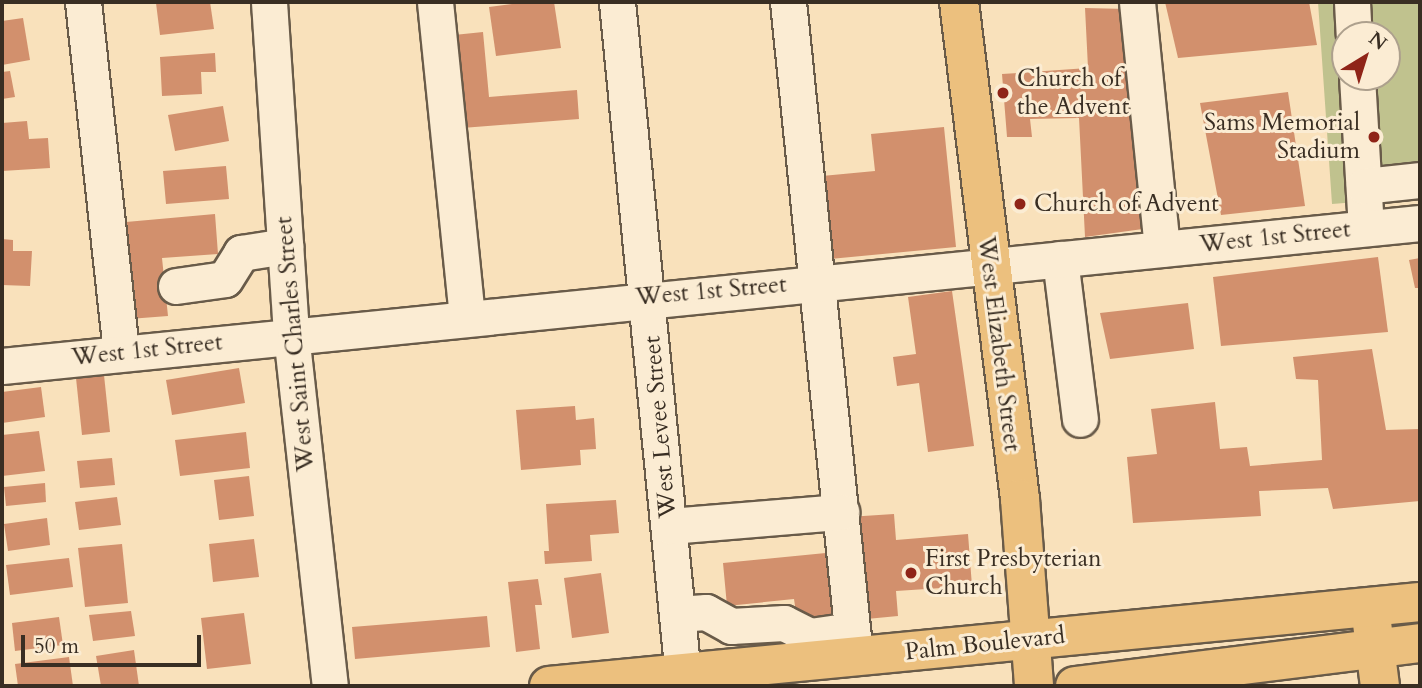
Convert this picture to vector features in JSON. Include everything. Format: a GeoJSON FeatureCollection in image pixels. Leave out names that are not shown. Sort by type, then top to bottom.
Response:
{"type":"FeatureCollection","features":[{"type":"Feature","properties":{"kind":"main road","name":"West Elizabeth Street"},"geometry":{"type":"LineString","coordinates":[[959,2],[1034,638],[1034,686]]}},
{"type":"Feature","properties":{"kind":"main road","name":"Palm Boulevard"},"geometry":{"type":"LineString","coordinates":[[549,686],[683,681],[853,644],[1034,638],[1420,602]]}},
{"type":"Feature","properties":{"kind":"main road"},"geometry":{"type":"LineString","coordinates":[[1369,607],[1380,686]]}},
{"type":"Feature","properties":{"kind":"main road"},"geometry":{"type":"LineString","coordinates":[[1206,624],[1212,678]]}},
{"type":"Feature","properties":{"kind":"main road"},"geometry":{"type":"LineString","coordinates":[[1075,686],[1212,678],[1375,648],[1420,643]]}},
{"type":"Feature","properties":{"kind":"street"},"geometry":{"type":"LineString","coordinates":[[83,2],[121,353]]}},
{"type":"Feature","properties":{"kind":"street","name":"West Saint Charles Street"},"geometry":{"type":"LineString","coordinates":[[269,2],[291,334],[330,686]]}},
{"type":"Feature","properties":{"kind":"street"},"geometry":{"type":"LineString","coordinates":[[435,2],[467,316]]}},
{"type":"Feature","properties":{"kind":"street","name":"West Levee Street"},"geometry":{"type":"LineString","coordinates":[[617,2],[648,297],[683,681]]}},
{"type":"Feature","properties":{"kind":"street"},"geometry":{"type":"LineString","coordinates":[[677,614],[706,612],[731,626],[784,623],[810,636],[853,644],[820,281],[788,2]]}},
{"type":"Feature","properties":{"kind":"street"},"geometry":{"type":"LineString","coordinates":[[1137,2],[1162,248]]}},
{"type":"Feature","properties":{"kind":"street"},"geometry":{"type":"LineString","coordinates":[[1352,2],[1353,21]]}},
{"type":"Feature","properties":{"kind":"street"},"geometry":{"type":"LineString","coordinates":[[1358,91],[1366,228]]}},
{"type":"Feature","properties":{"kind":"street"},"geometry":{"type":"LineString","coordinates":[[1364,186],[1420,180]]}},
{"type":"Feature","properties":{"kind":"street","name":"West 1st Street"},"geometry":{"type":"LineString","coordinates":[[2,366],[648,297],[1420,223]]}},
{"type":"Feature","properties":{"kind":"street"},"geometry":{"type":"LineString","coordinates":[[176,286],[225,279],[241,253],[285,246]]}},
{"type":"Feature","properties":{"kind":"street"},"geometry":{"type":"LineString","coordinates":[[1060,258],[1080,419]]}},
{"type":"Feature","properties":{"kind":"street"},"geometry":{"type":"LineString","coordinates":[[669,526],[841,512]]}},
{"type":"Feature","properties":{"kind":"green space","name":"Sams Memorial Stadium"},"geometry":{"type":"Polygon","coordinates":[[[1318,2],[1420,2],[1420,197],[1332,204],[1318,2]]]}},
{"type":"Feature","properties":{"kind":"building"},"geometry":{"type":"Polygon","coordinates":[[[210,2],[214,29],[160,35],[156,3],[210,2]]]}},
{"type":"Feature","properties":{"kind":"building"},"geometry":{"type":"Polygon","coordinates":[[[554,2],[561,48],[496,56],[489,7],[554,2]]]}},
{"type":"Feature","properties":{"kind":"building"},"geometry":{"type":"Polygon","coordinates":[[[1165,2],[1309,2],[1317,45],[1178,58],[1165,2]]]}},
{"type":"Feature","properties":{"kind":"building","name":"Church of the Advent"},"geometry":{"type":"Polygon","coordinates":[[[1085,8],[1127,9],[1150,228],[1085,237],[1079,118],[1030,119],[1032,137],[1007,137],[1002,74],[1088,68],[1085,8]]]}},
{"type":"Feature","properties":{"kind":"building"},"geometry":{"type":"Polygon","coordinates":[[[23,18],[30,60],[2,65],[2,21],[23,18]]]}},
{"type":"Feature","properties":{"kind":"building"},"geometry":{"type":"Polygon","coordinates":[[[483,32],[489,97],[577,90],[579,119],[462,128],[454,35],[483,32]]]}},
{"type":"Feature","properties":{"kind":"building"},"geometry":{"type":"Polygon","coordinates":[[[215,53],[216,72],[201,72],[202,94],[162,96],[160,57],[215,53]]]}},
{"type":"Feature","properties":{"kind":"building"},"geometry":{"type":"Polygon","coordinates":[[[10,71],[15,97],[2,99],[2,72],[10,71]]]}},
{"type":"Feature","properties":{"kind":"building"},"geometry":{"type":"Polygon","coordinates":[[[1288,92],[1305,206],[1221,215],[1200,103],[1288,92]]]}},
{"type":"Feature","properties":{"kind":"building"},"geometry":{"type":"Polygon","coordinates":[[[223,106],[229,141],[175,151],[168,115],[223,106]]]}},
{"type":"Feature","properties":{"kind":"building"},"geometry":{"type":"Polygon","coordinates":[[[27,121],[29,139],[48,138],[50,168],[2,171],[2,123],[27,121]]]}},
{"type":"Feature","properties":{"kind":"building"},"geometry":{"type":"Polygon","coordinates":[[[944,127],[956,247],[830,259],[822,176],[875,171],[871,134],[944,127]]]}},
{"type":"Feature","properties":{"kind":"building"},"geometry":{"type":"Polygon","coordinates":[[[226,166],[229,199],[166,204],[163,171],[226,166]]]}},
{"type":"Feature","properties":{"kind":"building"},"geometry":{"type":"Polygon","coordinates":[[[215,214],[218,254],[162,258],[168,316],[129,319],[126,222],[215,214]]]}},
{"type":"Feature","properties":{"kind":"building"},"geometry":{"type":"Polygon","coordinates":[[[2,239],[13,240],[13,251],[32,251],[30,286],[2,285],[2,239]]]}},
{"type":"Feature","properties":{"kind":"building"},"geometry":{"type":"Polygon","coordinates":[[[1378,257],[1388,332],[1221,346],[1213,277],[1378,257]]]}},
{"type":"Feature","properties":{"kind":"building"},"geometry":{"type":"Polygon","coordinates":[[[1420,258],[1420,288],[1415,288],[1409,260],[1420,258]]]}},
{"type":"Feature","properties":{"kind":"building"},"geometry":{"type":"Polygon","coordinates":[[[952,291],[974,446],[928,452],[919,383],[897,386],[893,357],[916,354],[908,297],[952,291]]]}},
{"type":"Feature","properties":{"kind":"building"},"geometry":{"type":"Polygon","coordinates":[[[1188,303],[1194,349],[1110,359],[1100,313],[1188,303]]]}},
{"type":"Feature","properties":{"kind":"building"},"geometry":{"type":"Polygon","coordinates":[[[1372,349],[1386,430],[1420,429],[1420,501],[1333,509],[1328,488],[1259,491],[1261,516],[1133,523],[1127,457],[1157,454],[1151,409],[1215,402],[1220,449],[1247,447],[1250,466],[1322,460],[1318,380],[1296,379],[1293,357],[1372,349]]]}},
{"type":"Feature","properties":{"kind":"building"},"geometry":{"type":"Polygon","coordinates":[[[239,368],[245,403],[172,415],[166,380],[239,368]]]}},
{"type":"Feature","properties":{"kind":"building"},"geometry":{"type":"Polygon","coordinates":[[[104,375],[110,432],[82,435],[76,378],[104,375]]]}},
{"type":"Feature","properties":{"kind":"building"},"geometry":{"type":"Polygon","coordinates":[[[41,387],[45,417],[2,423],[2,392],[41,387]]]}},
{"type":"Feature","properties":{"kind":"building"},"geometry":{"type":"Polygon","coordinates":[[[575,406],[576,420],[594,418],[596,449],[580,450],[581,465],[521,470],[516,410],[575,406]]]}},
{"type":"Feature","properties":{"kind":"building"},"geometry":{"type":"Polygon","coordinates":[[[39,431],[45,471],[2,476],[2,435],[39,431]]]}},
{"type":"Feature","properties":{"kind":"building"},"geometry":{"type":"Polygon","coordinates":[[[246,432],[250,468],[180,476],[175,440],[246,432]]]}},
{"type":"Feature","properties":{"kind":"building"},"geometry":{"type":"Polygon","coordinates":[[[112,458],[115,485],[80,488],[77,461],[112,458]]]}},
{"type":"Feature","properties":{"kind":"building"},"geometry":{"type":"Polygon","coordinates":[[[249,476],[254,516],[219,520],[214,480],[249,476]]]}},
{"type":"Feature","properties":{"kind":"building"},"geometry":{"type":"Polygon","coordinates":[[[45,483],[46,502],[6,506],[4,487],[45,483]]]}},
{"type":"Feature","properties":{"kind":"building"},"geometry":{"type":"Polygon","coordinates":[[[117,497],[121,525],[79,530],[75,502],[117,497]]]}},
{"type":"Feature","properties":{"kind":"building"},"geometry":{"type":"Polygon","coordinates":[[[616,500],[619,533],[590,535],[592,561],[545,564],[544,551],[549,551],[546,504],[616,500]]]}},
{"type":"Feature","properties":{"kind":"building","name":"First Presbyterian Church"},"geometry":{"type":"Polygon","coordinates":[[[894,514],[896,540],[968,534],[972,586],[896,591],[898,616],[856,620],[848,517],[894,514]]]}},
{"type":"Feature","properties":{"kind":"building"},"geometry":{"type":"Polygon","coordinates":[[[47,518],[50,545],[8,551],[4,524],[47,518]]]}},
{"type":"Feature","properties":{"kind":"building"},"geometry":{"type":"Polygon","coordinates":[[[254,539],[259,577],[213,582],[209,544],[254,539]]]}},
{"type":"Feature","properties":{"kind":"building"},"geometry":{"type":"Polygon","coordinates":[[[122,544],[128,603],[85,607],[78,548],[122,544]]]}},
{"type":"Feature","properties":{"kind":"building"},"geometry":{"type":"Polygon","coordinates":[[[836,552],[843,615],[797,620],[794,599],[727,606],[723,563],[836,552]]]}},
{"type":"Feature","properties":{"kind":"building"},"geometry":{"type":"Polygon","coordinates":[[[69,558],[73,587],[10,595],[6,565],[69,558]]]}},
{"type":"Feature","properties":{"kind":"building"},"geometry":{"type":"Polygon","coordinates":[[[601,573],[609,633],[572,638],[564,578],[601,573]]]}},
{"type":"Feature","properties":{"kind":"building"},"geometry":{"type":"Polygon","coordinates":[[[538,579],[542,605],[535,605],[540,649],[516,652],[508,582],[538,579]]]}},
{"type":"Feature","properties":{"kind":"building"},"geometry":{"type":"Polygon","coordinates":[[[131,611],[135,636],[93,641],[89,615],[131,611]]]}},
{"type":"Feature","properties":{"kind":"building"},"geometry":{"type":"Polygon","coordinates":[[[244,613],[251,664],[207,669],[201,618],[244,613]]]}},
{"type":"Feature","properties":{"kind":"building"},"geometry":{"type":"Polygon","coordinates":[[[487,616],[490,647],[355,659],[352,627],[487,616]]]}},
{"type":"Feature","properties":{"kind":"building"},"geometry":{"type":"Polygon","coordinates":[[[59,617],[63,645],[15,651],[12,623],[59,617]]]}},
{"type":"Feature","properties":{"kind":"building"},"geometry":{"type":"Polygon","coordinates":[[[134,650],[139,686],[101,686],[96,656],[134,650]]]}},
{"type":"Feature","properties":{"kind":"building"},"geometry":{"type":"Polygon","coordinates":[[[69,657],[73,686],[18,686],[15,664],[69,657]]]}},
{"type":"Feature","properties":{"kind":"place","name":"Church of the Advent"},"geometry":{"type":"Point","coordinates":[1003,93]}},
{"type":"Feature","properties":{"kind":"place","name":"Sams Memorial Stadium"},"geometry":{"type":"Point","coordinates":[1374,137]}},
{"type":"Feature","properties":{"kind":"place","name":"Church of Advent"},"geometry":{"type":"Point","coordinates":[1020,204]}},
{"type":"Feature","properties":{"kind":"place","name":"First Presbyterian Church"},"geometry":{"type":"Point","coordinates":[911,573]}}]}
